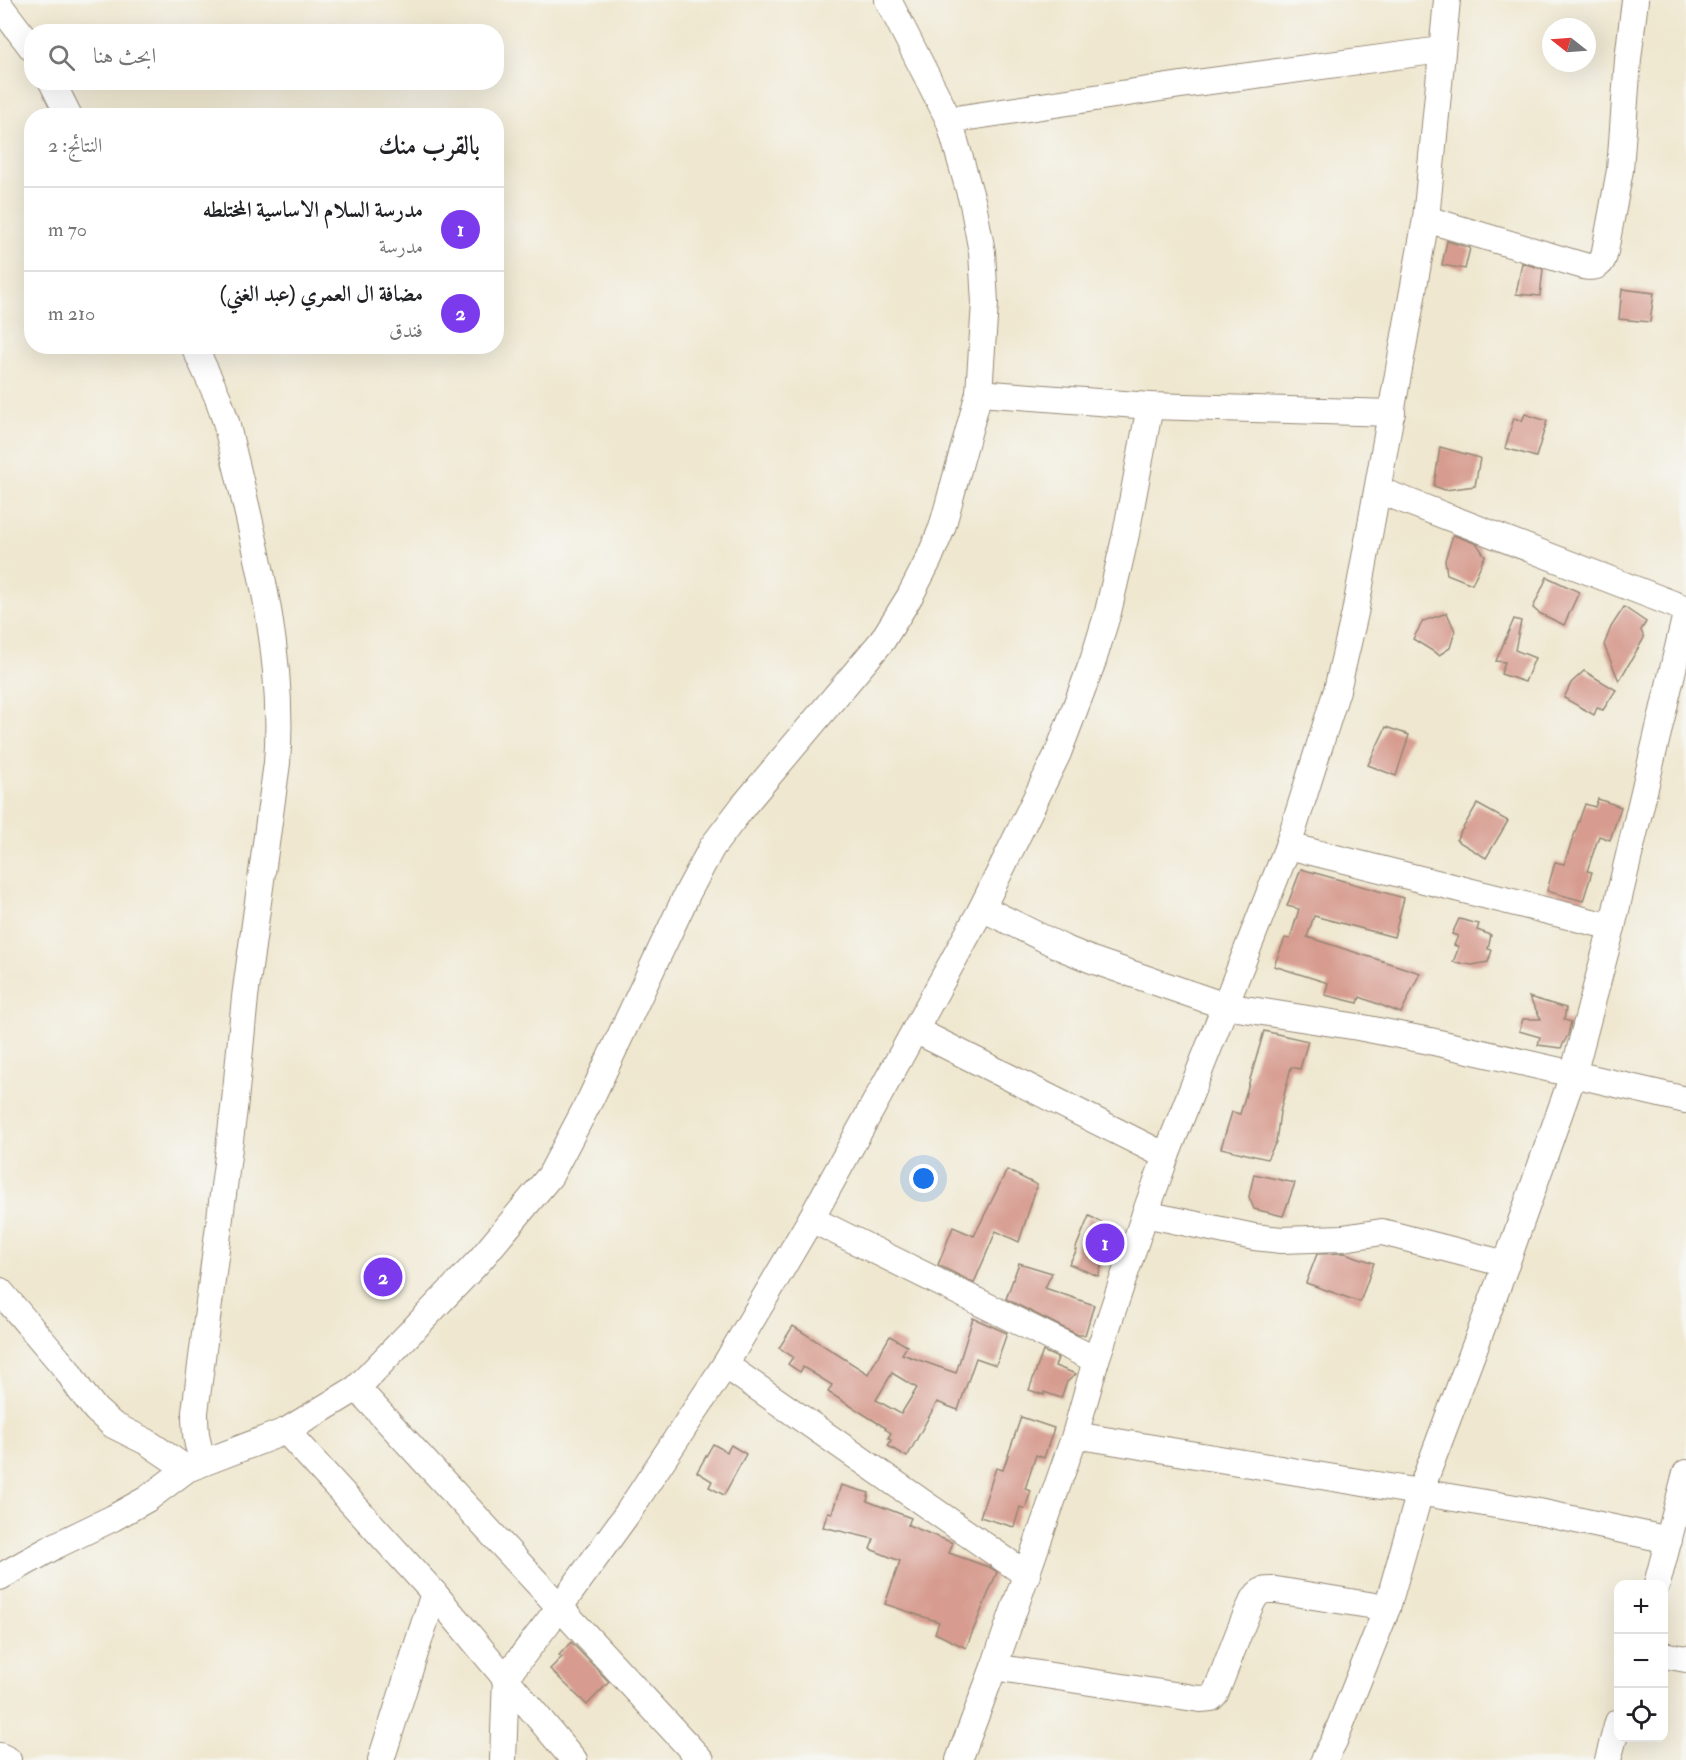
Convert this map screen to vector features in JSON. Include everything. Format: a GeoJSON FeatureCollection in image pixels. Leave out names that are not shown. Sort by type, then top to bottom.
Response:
{"type":"FeatureCollection","features":[{"type":"Feature","properties":{"kind":"street"},"geometry":{"type":"LineString","coordinates":[[2,1570],[113,1518],[195,1465],[286,1431],[357,1388],[480,1260],[549,1176],[591,1098],[688,892],[712,847],[744,805],[882,641],[910,596],[942,528],[979,393],[985,303],[982,252],[973,204],[949,120],[888,0]]}},
{"type":"Feature","properties":{"kind":"street"},"geometry":{"type":"LineString","coordinates":[[959,1760],[1027,1575],[1075,1435],[1096,1360],[1145,1214],[1288,846],[1337,690],[1349,646],[1426,219],[1447,0]]}},
{"type":"Feature","properties":{"kind":"street"},"geometry":{"type":"LineString","coordinates":[[1426,219],[1584,266],[1596,267],[1600,264],[1605,251],[1620,170],[1635,0]]}},
{"type":"Feature","properties":{"kind":"street"},"geometry":{"type":"LineString","coordinates":[[0,6],[24,38]]}},
{"type":"Feature","properties":{"kind":"street"},"geometry":{"type":"LineString","coordinates":[[949,120],[1441,50]]}},
{"type":"Feature","properties":{"kind":"street"},"geometry":{"type":"LineString","coordinates":[[56,90],[65,108]]}},
{"type":"Feature","properties":{"kind":"street"},"geometry":{"type":"LineString","coordinates":[[195,1465],[198,1449],[195,1412],[235,1101],[246,987],[277,763],[278,723],[274,653],[261,575],[226,422],[218,398],[198,354]]}},
{"type":"Feature","properties":{"kind":"street"},"geometry":{"type":"LineString","coordinates":[[979,393],[1150,406],[1392,413]]}},
{"type":"Feature","properties":{"kind":"street"},"geometry":{"type":"LineString","coordinates":[[503,1760],[506,1677],[560,1608],[627,1514],[725,1365],[811,1218],[982,909],[1058,753],[1093,661],[1108,612],[1126,534],[1150,406]]}},
{"type":"Feature","properties":{"kind":"street"},"geometry":{"type":"LineString","coordinates":[[1378,490],[1686,609]]}},
{"type":"Feature","properties":{"kind":"street"},"geometry":{"type":"LineString","coordinates":[[1324,1760],[1334,1741],[1388,1608],[1420,1492],[1506,1264],[1573,1075],[1612,927],[1686,614]]}},
{"type":"Feature","properties":{"kind":"street"},"geometry":{"type":"LineString","coordinates":[[1288,846],[1612,927]]}},
{"type":"Feature","properties":{"kind":"street"},"geometry":{"type":"LineString","coordinates":[[982,909],[1092,960],[1225,1005],[1358,1027],[1686,1101]]}},
{"type":"Feature","properties":{"kind":"street"},"geometry":{"type":"LineString","coordinates":[[915,1030],[1166,1156]]}},
{"type":"Feature","properties":{"kind":"street"},"geometry":{"type":"LineString","coordinates":[[1145,1214],[1241,1235],[1281,1240],[1343,1238],[1382,1232],[1506,1264]]}},
{"type":"Feature","properties":{"kind":"street"},"geometry":{"type":"LineString","coordinates":[[811,1218],[1096,1360]]}},
{"type":"Feature","properties":{"kind":"street"},"geometry":{"type":"LineString","coordinates":[[0,1291],[17,1308],[96,1410],[113,1425],[195,1465]]}},
{"type":"Feature","properties":{"kind":"street"},"geometry":{"type":"LineString","coordinates":[[725,1365],[1027,1575]]}},
{"type":"Feature","properties":{"kind":"street"},"geometry":{"type":"LineString","coordinates":[[357,1388],[701,1760]]}},
{"type":"Feature","properties":{"kind":"street"},"geometry":{"type":"LineString","coordinates":[[286,1431],[434,1593],[574,1760]]}},
{"type":"Feature","properties":{"kind":"street"},"geometry":{"type":"LineString","coordinates":[[1075,1435],[1539,1512],[1670,1540]]}},
{"type":"Feature","properties":{"kind":"street"},"geometry":{"type":"LineString","coordinates":[[1658,1580],[1686,1473]]}},
{"type":"Feature","properties":{"kind":"street"},"geometry":{"type":"LineString","coordinates":[[994,1667],[1200,1699],[1211,1698],[1215,1694],[1248,1612],[1258,1594],[1266,1590],[1276,1590],[1388,1608]]}},
{"type":"Feature","properties":{"kind":"street"},"geometry":{"type":"LineString","coordinates":[[381,1760],[434,1593]]}},
{"type":"Feature","properties":{"kind":"street"},"geometry":{"type":"LineString","coordinates":[[1668,1656],[1686,1659]]}},
{"type":"Feature","properties":{"kind":"street"},"geometry":{"type":"LineString","coordinates":[[1608,1760],[1614,1737]]}},
{"type":"Feature","properties":{"kind":"street"},"geometry":{"type":"LineString","coordinates":[[0,1756],[8,1760]]}},
{"type":"Feature","properties":{"kind":"building"},"geometry":{"type":"Polygon","coordinates":[[[1447,241],[1470,248],[1465,269],[1442,265],[1447,241]]]}},
{"type":"Feature","properties":{"kind":"building"},"geometry":{"type":"Polygon","coordinates":[[[1522,263],[1543,269],[1540,296],[1516,294],[1522,263]]]}},
{"type":"Feature","properties":{"kind":"building"},"geometry":{"type":"Polygon","coordinates":[[[1622,289],[1654,293],[1650,322],[1619,319],[1622,289]]]}},
{"type":"Feature","properties":{"kind":"building"},"geometry":{"type":"Polygon","coordinates":[[[1525,414],[1547,421],[1536,457],[1505,448],[1514,418],[1522,421],[1525,414]]]}},
{"type":"Feature","properties":{"kind":"building"},"geometry":{"type":"Polygon","coordinates":[[[1440,447],[1480,458],[1475,486],[1445,490],[1434,486],[1440,447]]]}},
{"type":"Feature","properties":{"kind":"building"},"geometry":{"type":"Polygon","coordinates":[[[1453,535],[1477,544],[1485,556],[1472,584],[1447,574],[1445,560],[1453,535]]]}},
{"type":"Feature","properties":{"kind":"building"},"geometry":{"type":"Polygon","coordinates":[[[1547,577],[1579,592],[1564,625],[1533,608],[1547,577]]]}},
{"type":"Feature","properties":{"kind":"building"},"geometry":{"type":"Polygon","coordinates":[[[1624,607],[1646,622],[1641,630],[1644,638],[1619,681],[1604,645],[1611,627],[1624,607]]]}},
{"type":"Feature","properties":{"kind":"building"},"geometry":{"type":"Polygon","coordinates":[[[1447,613],[1455,631],[1450,648],[1439,655],[1413,639],[1423,621],[1447,613]]]}},
{"type":"Feature","properties":{"kind":"building"},"geometry":{"type":"Polygon","coordinates":[[[1514,619],[1521,621],[1515,650],[1535,658],[1525,682],[1501,674],[1505,662],[1496,661],[1514,619]]]}},
{"type":"Feature","properties":{"kind":"building"},"geometry":{"type":"Polygon","coordinates":[[[1584,671],[1616,690],[1603,710],[1597,708],[1594,715],[1564,698],[1571,683],[1584,671]]]}},
{"type":"Feature","properties":{"kind":"building"},"geometry":{"type":"Polygon","coordinates":[[[1386,727],[1409,735],[1396,776],[1368,765],[1386,727]]]}},
{"type":"Feature","properties":{"kind":"building"},"geometry":{"type":"Polygon","coordinates":[[[1598,799],[1621,807],[1610,840],[1599,836],[1587,871],[1592,872],[1583,901],[1547,891],[1555,862],[1564,864],[1585,804],[1595,807],[1598,799]]]}},
{"type":"Feature","properties":{"kind":"building"},"geometry":{"type":"Polygon","coordinates":[[[1477,804],[1508,821],[1486,858],[1456,840],[1477,804]]]}},
{"type":"Feature","properties":{"kind":"building"},"geometry":{"type":"Polygon","coordinates":[[[1301,869],[1404,898],[1394,937],[1314,916],[1307,937],[1420,973],[1401,1013],[1360,997],[1358,1003],[1325,995],[1328,983],[1274,966],[1285,938],[1290,939],[1299,909],[1287,906],[1301,869]]]}},
{"type":"Feature","properties":{"kind":"building"},"geometry":{"type":"Polygon","coordinates":[[[1459,919],[1479,924],[1477,930],[1491,935],[1488,949],[1492,950],[1488,962],[1472,965],[1453,962],[1459,947],[1454,945],[1458,936],[1452,934],[1459,919]]]}},
{"type":"Feature","properties":{"kind":"building"},"geometry":{"type":"Polygon","coordinates":[[[1529,997],[1566,1008],[1564,1020],[1571,1022],[1568,1035],[1561,1048],[1538,1045],[1540,1037],[1519,1031],[1523,1019],[1541,1019],[1529,997]]]}},
{"type":"Feature","properties":{"kind":"building"},"geometry":{"type":"Polygon","coordinates":[[[1264,1031],[1308,1041],[1300,1069],[1291,1067],[1280,1112],[1276,1142],[1267,1159],[1221,1148],[1232,1112],[1240,1114],[1264,1031]]]}},
{"type":"Feature","properties":{"kind":"building"},"geometry":{"type":"Polygon","coordinates":[[[1007,1170],[1037,1185],[1019,1242],[996,1231],[974,1283],[938,1265],[953,1227],[974,1236],[1007,1170]]]}},
{"type":"Feature","properties":{"kind":"building"},"geometry":{"type":"Polygon","coordinates":[[[1254,1174],[1295,1183],[1283,1216],[1254,1209],[1249,1197],[1254,1174]]]}},
{"type":"Feature","properties":{"kind":"building"},"geometry":{"type":"Polygon","coordinates":[[[1089,1216],[1119,1231],[1108,1255],[1105,1255],[1098,1276],[1069,1264],[1077,1250],[1075,1250],[1089,1216]]]}},
{"type":"Feature","properties":{"kind":"building"},"geometry":{"type":"Polygon","coordinates":[[[1345,1253],[1374,1263],[1360,1302],[1306,1283],[1317,1254],[1345,1253]]]}},
{"type":"Feature","properties":{"kind":"building"},"geometry":{"type":"Polygon","coordinates":[[[1019,1263],[1052,1273],[1045,1288],[1094,1305],[1085,1335],[1078,1335],[1006,1299],[1019,1263]]]}},
{"type":"Feature","properties":{"kind":"building"},"geometry":{"type":"Polygon","coordinates":[[[973,1318],[1007,1333],[996,1365],[976,1358],[958,1410],[937,1402],[907,1457],[888,1446],[891,1433],[886,1428],[828,1392],[832,1385],[803,1367],[800,1372],[788,1364],[793,1357],[779,1348],[793,1326],[868,1374],[890,1336],[907,1346],[902,1354],[956,1373],[973,1318]],[[892,1373],[876,1400],[901,1414],[917,1388],[892,1373]]]}},
{"type":"Feature","properties":{"kind":"building"},"geometry":{"type":"Polygon","coordinates":[[[1043,1351],[1058,1358],[1055,1366],[1076,1374],[1067,1382],[1061,1398],[1029,1390],[1043,1351]]]}},
{"type":"Feature","properties":{"kind":"building"},"geometry":{"type":"Polygon","coordinates":[[[1021,1417],[1054,1428],[1044,1458],[1036,1455],[1025,1489],[1031,1491],[1025,1509],[1020,1507],[1014,1527],[980,1517],[996,1468],[1003,1470],[1021,1417]]]}},
{"type":"Feature","properties":{"kind":"building"},"geometry":{"type":"Polygon","coordinates":[[[713,1444],[727,1452],[731,1445],[746,1454],[724,1495],[709,1487],[712,1481],[697,1472],[713,1444]]]}},
{"type":"Feature","properties":{"kind":"building"},"geometry":{"type":"Polygon","coordinates":[[[841,1485],[869,1493],[867,1501],[911,1518],[908,1525],[953,1543],[949,1553],[997,1572],[966,1648],[935,1633],[939,1622],[885,1604],[900,1561],[870,1549],[874,1539],[823,1527],[828,1512],[832,1513],[841,1485]]]}},
{"type":"Feature","properties":{"kind":"building"},"geometry":{"type":"Polygon","coordinates":[[[571,1642],[609,1682],[587,1705],[550,1669],[562,1657],[559,1655],[571,1642]]]}},
{"type":"Feature","properties":{"kind":"place","name":"مدرسة السلام الاساسية المختلطه"},"geometry":{"type":"Point","coordinates":[1105,1243]}},
{"type":"Feature","properties":{"kind":"place","name":"مضافة ال العمري (عبد الغني)"},"geometry":{"type":"Point","coordinates":[383,1277]}}]}
